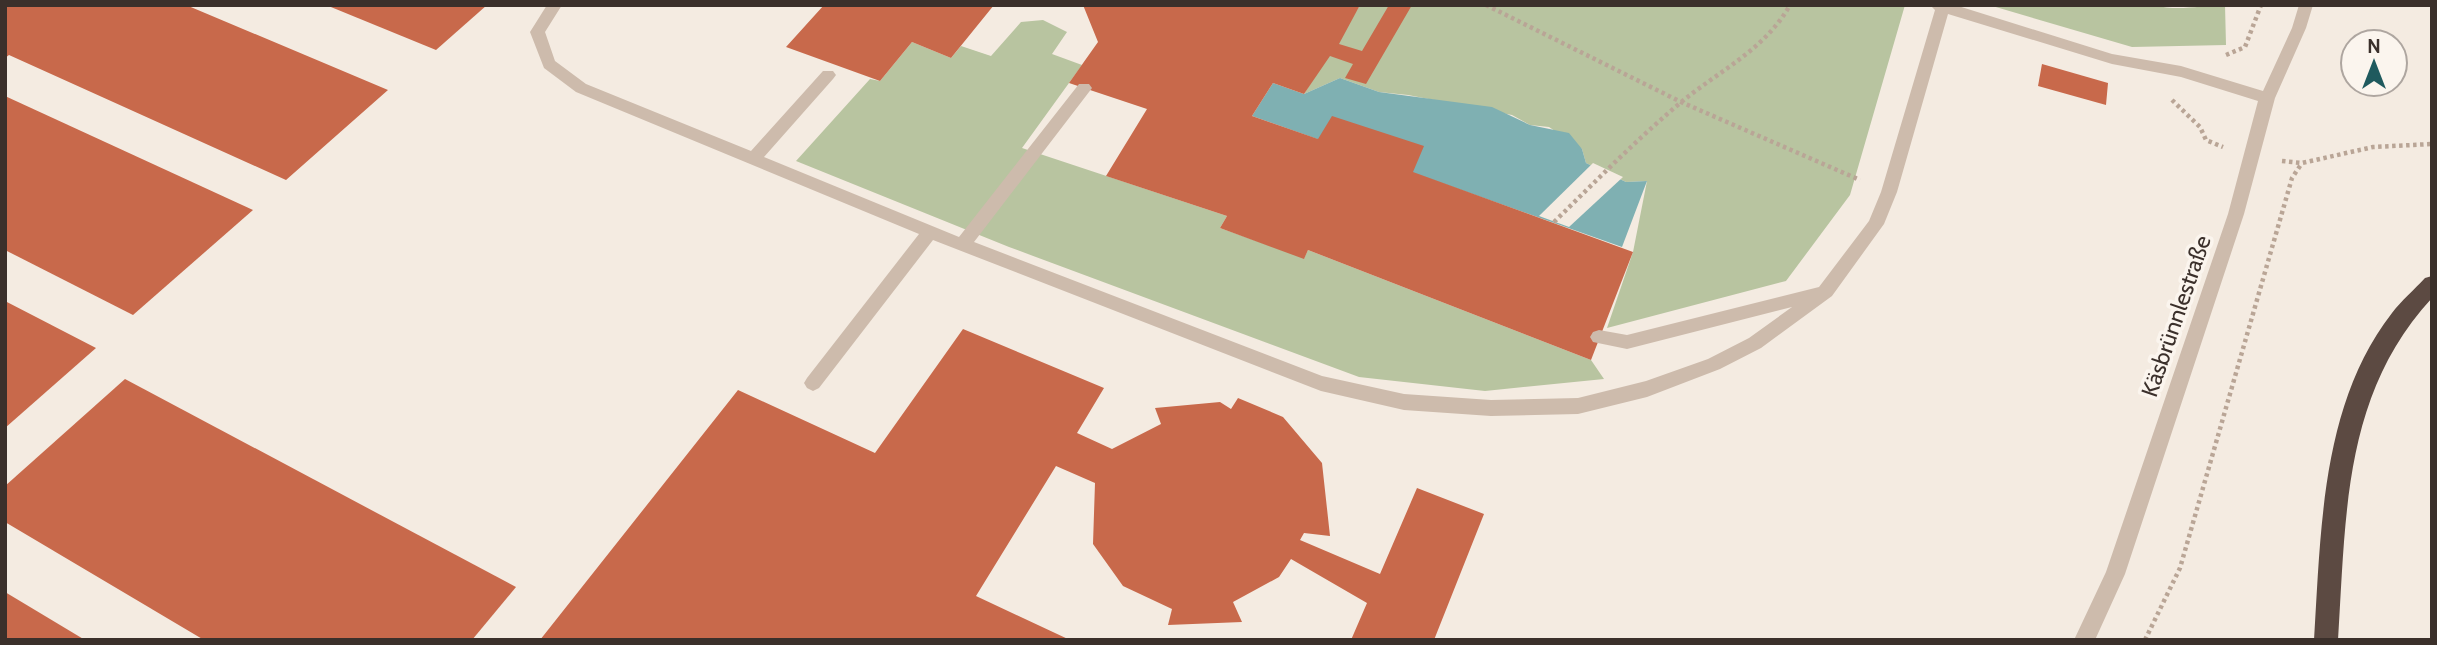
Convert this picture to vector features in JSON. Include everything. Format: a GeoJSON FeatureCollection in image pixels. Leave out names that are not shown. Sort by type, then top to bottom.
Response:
{"type":"FeatureCollection","features":[{"type":"Feature","properties":{"kind":"highway"},"geometry":{"type":"LineString","coordinates":[[2326,640],[2338,500],[2345,450],[2357,403],[2370,365],[2389,333],[2411,302],[2432,284]]}},
{"type":"Feature","properties":{"kind":"street"},"geometry":{"type":"LineString","coordinates":[[555,5],[537,33],[550,64],[581,88],[962,245],[1321,383],[1404,402],[1490,408],[1578,406],[1647,389],[1714,364],[1755,343],[1826,291],[1876,224],[1889,192],[1940,6],[2112,60],[2181,72],[2267,98]]}},
{"type":"Feature","properties":{"kind":"street","name":"Käsbrünnlestraße"},"geometry":{"type":"LineString","coordinates":[[2084,640],[2115,574],[2236,214],[2267,98],[2299,28],[2306,5]]}},
{"type":"Feature","properties":{"kind":"street"},"geometry":{"type":"LineString","coordinates":[[754,159],[828,75]]}},
{"type":"Feature","properties":{"kind":"street"},"geometry":{"type":"LineString","coordinates":[[962,245],[1084,88]]}},
{"type":"Feature","properties":{"kind":"street"},"geometry":{"type":"LineString","coordinates":[[813,383],[930,232]]}},
{"type":"Feature","properties":{"kind":"street"},"geometry":{"type":"LineString","coordinates":[[1599,337],[1627,342],[1826,291]]}},
{"type":"Feature","properties":{"kind":"path"},"geometry":{"type":"LineString","coordinates":[[1486,5],[1681,102],[1889,192]]}},
{"type":"Feature","properties":{"kind":"path"},"geometry":{"type":"LineString","coordinates":[[1554,222],[1681,102],[1748,54],[1783,22],[1790,5]]}},
{"type":"Feature","properties":{"kind":"path"},"geometry":{"type":"LineString","coordinates":[[2146,640],[2180,568],[2292,178],[2302,163],[2373,147],[2432,144]]}},
{"type":"Feature","properties":{"kind":"green space"},"geometry":{"type":"Polygon","coordinates":[[[1360,5],[1905,5],[1850,195],[1786,281],[1607,328],[1633,252],[1647,181],[1626,182],[1586,163],[1582,149],[1549,127],[1530,125],[1512,115],[1379,92],[1340,78],[1304,94],[1360,5]]]}},
{"type":"Feature","properties":{"kind":"green space"},"geometry":{"type":"Polygon","coordinates":[[[1989,5],[2155,5],[2181,8],[2225,5],[2226,45],[2132,47],[1989,5]]]}},
{"type":"Feature","properties":{"kind":"green space"},"geometry":{"type":"Polygon","coordinates":[[[1043,20],[1067,32],[1052,54],[1082,65],[1022,148],[1227,216],[1220,228],[1304,258],[1308,250],[1591,360],[1604,379],[1485,391],[1359,377],[1009,247],[796,161],[870,79],[880,81],[912,42],[951,58],[961,46],[991,56],[1021,22],[1043,20]]]}},
{"type":"Feature","properties":{"kind":"water"},"geometry":{"type":"Polygon","coordinates":[[[1340,78],[1379,92],[1492,107],[1530,125],[1569,133],[1582,149],[1586,163],[1626,182],[1647,181],[1622,247],[1252,116],[1273,83],[1304,94],[1340,78]]]}},
{"type":"Feature","properties":{"kind":"pier"},"geometry":{"type":"Polygon","coordinates":[[[1593,163],[1623,177],[1569,227],[1539,216],[1593,163]]]}},
{"type":"Feature","properties":{"kind":"building"},"geometry":{"type":"Polygon","coordinates":[[[5,5],[186,5],[388,90],[286,180],[9,55],[5,58],[5,5]]]}},
{"type":"Feature","properties":{"kind":"building"},"geometry":{"type":"Polygon","coordinates":[[[326,5],[487,5],[436,50],[326,5]]]}},
{"type":"Feature","properties":{"kind":"building"},"geometry":{"type":"Polygon","coordinates":[[[824,5],[994,5],[951,58],[912,42],[880,81],[786,47],[824,5]]]}},
{"type":"Feature","properties":{"kind":"building"},"geometry":{"type":"Polygon","coordinates":[[[1083,5],[1360,5],[1339,44],[1362,51],[1389,5],[1412,5],[1366,84],[1345,78],[1353,64],[1330,56],[1304,94],[1273,83],[1252,116],[1318,139],[1332,116],[1424,146],[1413,172],[1633,252],[1591,360],[1308,250],[1304,259],[1220,228],[1227,216],[1106,176],[1147,109],[1069,83],[1098,42],[1083,5]]]}},
{"type":"Feature","properties":{"kind":"building"},"geometry":{"type":"Polygon","coordinates":[[[2042,64],[2108,83],[2106,105],[2038,86],[2042,64]]]}},
{"type":"Feature","properties":{"kind":"building"},"geometry":{"type":"Polygon","coordinates":[[[5,96],[253,210],[133,315],[5,250],[5,96]]]}},
{"type":"Feature","properties":{"kind":"building"},"geometry":{"type":"Polygon","coordinates":[[[5,301],[96,348],[5,428],[5,301]]]}},
{"type":"Feature","properties":{"kind":"building"},"geometry":{"type":"Polygon","coordinates":[[[963,329],[1104,388],[1077,433],[1112,449],[1161,424],[1155,408],[1220,402],[1231,409],[1238,398],[1283,417],[1322,463],[1330,536],[1304,533],[1300,540],[1380,574],[1417,488],[1484,514],[1434,640],[1351,640],[1367,603],[1291,559],[1279,577],[1233,602],[1242,622],[1168,625],[1172,609],[1123,586],[1093,544],[1095,483],[1056,466],[976,596],[1070,640],[540,640],[738,390],[875,453],[963,329]]]}},
{"type":"Feature","properties":{"kind":"building"},"geometry":{"type":"Polygon","coordinates":[[[125,379],[516,587],[472,640],[204,640],[5,522],[5,486],[125,379]]]}},
{"type":"Feature","properties":{"kind":"building"},"geometry":{"type":"Polygon","coordinates":[[[5,592],[85,640],[5,640],[5,592]]]}}]}
